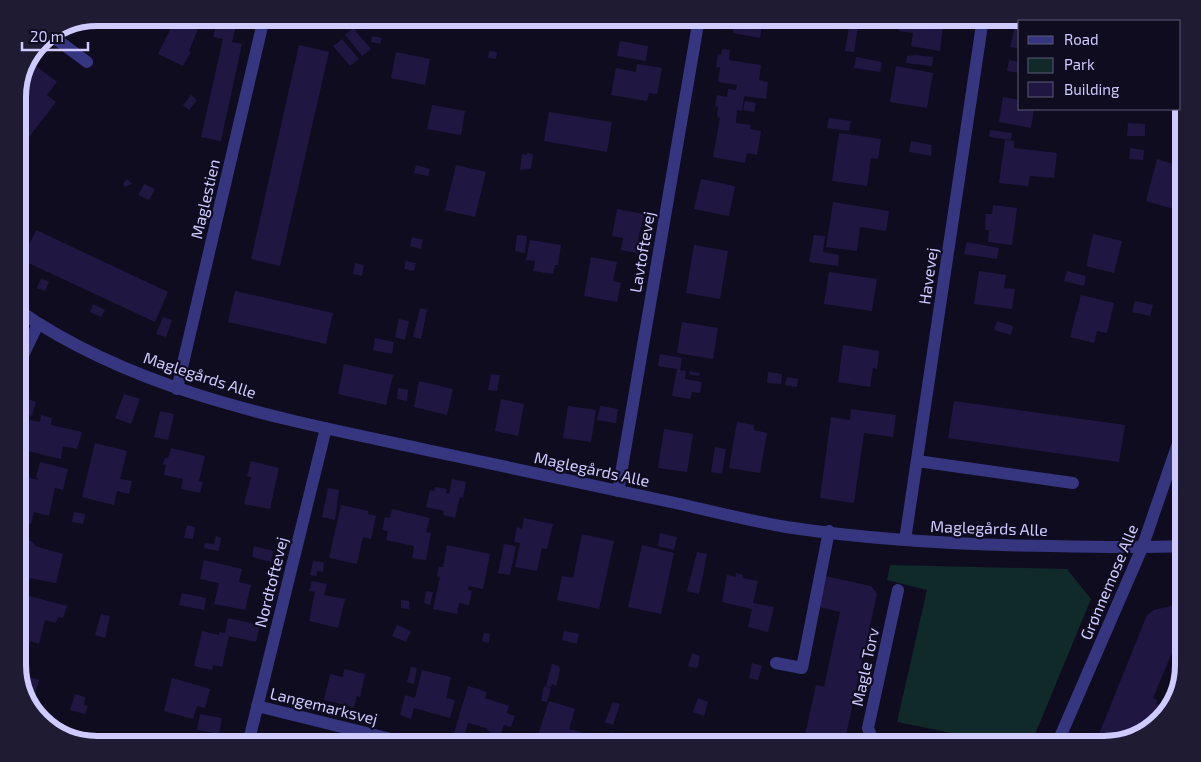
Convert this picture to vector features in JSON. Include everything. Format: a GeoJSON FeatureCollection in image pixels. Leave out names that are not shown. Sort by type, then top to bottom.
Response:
{"type":"FeatureCollection","features":[{"type":"Feature","properties":{"kind":"street","name":"Maglestien"},"geometry":{"type":"LineString","coordinates":[[178,388],[262,26]]}},
{"type":"Feature","properties":{"kind":"street","name":"Lavtoftevej"},"geometry":{"type":"LineString","coordinates":[[618,491],[698,26]]}},
{"type":"Feature","properties":{"kind":"street","name":"Havevej"},"geometry":{"type":"LineString","coordinates":[[905,540],[982,26]]}},
{"type":"Feature","properties":{"kind":"street"},"geometry":{"type":"LineString","coordinates":[[57,40],[86,62]]}},
{"type":"Feature","properties":{"kind":"street","name":"Maglegårds Alle"},"geometry":{"type":"LineString","coordinates":[[26,316],[105,360],[178,388],[326,428],[785,526],[905,540],[995,545],[1142,548],[1175,546]]}},
{"type":"Feature","properties":{"kind":"street"},"geometry":{"type":"LineString","coordinates":[[26,349],[38,324]]}},
{"type":"Feature","properties":{"kind":"street","name":"Nordtoftevej"},"geometry":{"type":"LineString","coordinates":[[250,736],[326,428]]}},
{"type":"Feature","properties":{"kind":"street","name":"Grønnemose Alle"},"geometry":{"type":"LineString","coordinates":[[1060,736],[1142,548],[1175,452]]}},
{"type":"Feature","properties":{"kind":"street"},"geometry":{"type":"LineString","coordinates":[[917,461],[1073,483]]}},
{"type":"Feature","properties":{"kind":"street"},"geometry":{"type":"LineString","coordinates":[[776,663],[802,668],[829,532]]}},
{"type":"Feature","properties":{"kind":"street","name":"Magle Torv"},"geometry":{"type":"LineString","coordinates":[[871,736],[868,728],[898,590]]}},
{"type":"Feature","properties":{"kind":"street","name":"Langemarksvej"},"geometry":{"type":"LineString","coordinates":[[257,706],[379,736]]}},
{"type":"Feature","properties":{"kind":"green space"},"geometry":{"type":"Polygon","coordinates":[[[890,565],[1067,569],[1091,599],[1034,736],[966,736],[897,722],[927,590],[887,580],[890,565]]]}},
{"type":"Feature","properties":{"kind":"building"},"geometry":{"type":"Polygon","coordinates":[[[172,26],[199,26],[189,51],[191,52],[183,66],[158,54],[172,26]]]}},
{"type":"Feature","properties":{"kind":"building"},"geometry":{"type":"Polygon","coordinates":[[[216,26],[236,26],[232,42],[242,44],[221,141],[201,137],[223,39],[213,37],[216,26]]]}},
{"type":"Feature","properties":{"kind":"building"},"geometry":{"type":"Polygon","coordinates":[[[734,26],[762,26],[760,38],[733,33],[734,26]]]}},
{"type":"Feature","properties":{"kind":"building"},"geometry":{"type":"Polygon","coordinates":[[[849,26],[858,27],[854,52],[845,51],[849,26]]]}},
{"type":"Feature","properties":{"kind":"building"},"geometry":{"type":"Polygon","coordinates":[[[900,26],[943,26],[940,51],[911,46],[913,33],[899,31],[900,26]]]}},
{"type":"Feature","properties":{"kind":"building"},"geometry":{"type":"Polygon","coordinates":[[[1015,26],[1018,26],[1018,49],[1010,47],[1015,26]]]}},
{"type":"Feature","properties":{"kind":"building"},"geometry":{"type":"Polygon","coordinates":[[[353,28],[371,49],[362,56],[345,35],[353,28]]]}},
{"type":"Feature","properties":{"kind":"building"},"geometry":{"type":"Polygon","coordinates":[[[372,36],[382,38],[380,44],[371,42],[372,36]]]}},
{"type":"Feature","properties":{"kind":"building"},"geometry":{"type":"Polygon","coordinates":[[[342,39],[359,59],[350,66],[333,46],[342,39]]]}},
{"type":"Feature","properties":{"kind":"building"},"geometry":{"type":"Polygon","coordinates":[[[620,41],[648,46],[646,61],[617,56],[620,41]]]}},
{"type":"Feature","properties":{"kind":"building"},"geometry":{"type":"Polygon","coordinates":[[[299,45],[329,52],[280,266],[251,259],[299,45]]]}},
{"type":"Feature","properties":{"kind":"building"},"geometry":{"type":"Polygon","coordinates":[[[722,49],[730,50],[729,60],[761,65],[759,80],[768,82],[766,99],[744,96],[742,111],[737,110],[736,123],[751,125],[750,129],[761,131],[757,155],[747,153],[745,163],[713,157],[720,118],[717,117],[718,107],[715,106],[717,95],[727,97],[728,89],[736,90],[737,85],[718,82],[720,67],[716,67],[718,54],[721,55],[722,49]]]}},
{"type":"Feature","properties":{"kind":"building"},"geometry":{"type":"Polygon","coordinates":[[[489,51],[497,52],[496,59],[488,58],[489,51]]]}},
{"type":"Feature","properties":{"kind":"building"},"geometry":{"type":"Polygon","coordinates":[[[396,52],[430,59],[425,85],[391,78],[396,52]]]}},
{"type":"Feature","properties":{"kind":"building"},"geometry":{"type":"Polygon","coordinates":[[[907,56],[933,57],[932,66],[906,63],[907,56]]]}},
{"type":"Feature","properties":{"kind":"building"},"geometry":{"type":"Polygon","coordinates":[[[856,57],[882,62],[880,72],[854,68],[856,57]]]}},
{"type":"Feature","properties":{"kind":"building"},"geometry":{"type":"Polygon","coordinates":[[[1009,60],[1018,62],[1018,73],[1007,71],[1009,60]]]}},
{"type":"Feature","properties":{"kind":"building"},"geometry":{"type":"Polygon","coordinates":[[[637,64],[662,68],[657,94],[649,93],[647,101],[611,95],[616,68],[636,72],[637,64]]]}},
{"type":"Feature","properties":{"kind":"building"},"geometry":{"type":"Polygon","coordinates":[[[35,65],[57,82],[47,95],[56,102],[26,141],[26,93],[35,65]]]}},
{"type":"Feature","properties":{"kind":"building"},"geometry":{"type":"Polygon","coordinates":[[[896,66],[933,73],[927,108],[890,102],[896,66]]]}},
{"type":"Feature","properties":{"kind":"building"},"geometry":{"type":"Polygon","coordinates":[[[191,95],[197,100],[189,110],[183,105],[191,95]]]}},
{"type":"Feature","properties":{"kind":"building"},"geometry":{"type":"Polygon","coordinates":[[[1003,97],[1018,100],[1018,110],[1034,110],[1031,128],[999,122],[1003,97]]]}},
{"type":"Feature","properties":{"kind":"building"},"geometry":{"type":"Polygon","coordinates":[[[745,101],[756,103],[754,112],[743,110],[745,101]]]}},
{"type":"Feature","properties":{"kind":"building"},"geometry":{"type":"Polygon","coordinates":[[[432,105],[465,111],[461,135],[427,129],[432,105]]]}},
{"type":"Feature","properties":{"kind":"building"},"geometry":{"type":"Polygon","coordinates":[[[549,112],[612,122],[607,152],[544,141],[549,112]]]}},
{"type":"Feature","properties":{"kind":"building"},"geometry":{"type":"Polygon","coordinates":[[[829,118],[851,121],[849,131],[827,128],[829,118]]]}},
{"type":"Feature","properties":{"kind":"building"},"geometry":{"type":"Polygon","coordinates":[[[1128,123],[1145,124],[1145,136],[1127,136],[1128,123]]]}},
{"type":"Feature","properties":{"kind":"building"},"geometry":{"type":"Polygon","coordinates":[[[990,130],[1012,133],[1011,140],[989,137],[990,130]]]}},
{"type":"Feature","properties":{"kind":"building"},"geometry":{"type":"Polygon","coordinates":[[[839,133],[881,139],[878,159],[871,158],[867,186],[832,181],[839,133]]]}},
{"type":"Feature","properties":{"kind":"building"},"geometry":{"type":"Polygon","coordinates":[[[1005,140],[1014,141],[1014,148],[1057,153],[1054,178],[1030,176],[1028,186],[999,183],[1005,140]]]}},
{"type":"Feature","properties":{"kind":"building"},"geometry":{"type":"Polygon","coordinates":[[[911,141],[932,145],[931,156],[909,152],[911,141]]]}},
{"type":"Feature","properties":{"kind":"building"},"geometry":{"type":"Polygon","coordinates":[[[1130,148],[1144,150],[1143,160],[1129,159],[1130,148]]]}},
{"type":"Feature","properties":{"kind":"building"},"geometry":{"type":"Polygon","coordinates":[[[527,153],[533,154],[531,169],[520,170],[522,154],[527,155],[527,153]]]}},
{"type":"Feature","properties":{"kind":"building"},"geometry":{"type":"Polygon","coordinates":[[[1157,159],[1175,165],[1175,209],[1146,201],[1157,159]]]}},
{"type":"Feature","properties":{"kind":"building"},"geometry":{"type":"Polygon","coordinates":[[[416,165],[430,169],[428,176],[414,173],[416,165]]]}},
{"type":"Feature","properties":{"kind":"building"},"geometry":{"type":"Polygon","coordinates":[[[456,165],[486,172],[475,217],[445,210],[456,165]]]}},
{"type":"Feature","properties":{"kind":"building"},"geometry":{"type":"Polygon","coordinates":[[[127,179],[132,184],[125,187],[123,184],[127,179]]]}},
{"type":"Feature","properties":{"kind":"building"},"geometry":{"type":"Polygon","coordinates":[[[701,179],[735,186],[729,216],[694,209],[701,179]]]}},
{"type":"Feature","properties":{"kind":"building"},"geometry":{"type":"Polygon","coordinates":[[[144,184],[155,189],[149,200],[138,195],[144,184]]]}},
{"type":"Feature","properties":{"kind":"building"},"geometry":{"type":"Polygon","coordinates":[[[833,202],[889,211],[886,231],[860,227],[857,251],[826,247],[833,202]]]}},
{"type":"Feature","properties":{"kind":"building"},"geometry":{"type":"Polygon","coordinates":[[[993,205],[1017,208],[1012,245],[988,242],[989,230],[985,230],[986,214],[992,214],[993,205]]]}},
{"type":"Feature","properties":{"kind":"building"},"geometry":{"type":"Polygon","coordinates":[[[617,209],[644,214],[638,240],[644,242],[641,254],[621,250],[623,238],[612,236],[617,209]]]}},
{"type":"Feature","properties":{"kind":"building"},"geometry":{"type":"Polygon","coordinates":[[[36,230],[168,292],[155,322],[26,262],[26,251],[36,230]]]}},
{"type":"Feature","properties":{"kind":"building"},"geometry":{"type":"Polygon","coordinates":[[[1093,234],[1122,241],[1114,273],[1086,266],[1093,234]]]}},
{"type":"Feature","properties":{"kind":"building"},"geometry":{"type":"Polygon","coordinates":[[[517,235],[527,236],[525,253],[515,251],[517,235]]]}},
{"type":"Feature","properties":{"kind":"building"},"geometry":{"type":"Polygon","coordinates":[[[814,235],[825,236],[823,252],[839,255],[838,266],[809,262],[814,235]]]}},
{"type":"Feature","properties":{"kind":"building"},"geometry":{"type":"Polygon","coordinates":[[[412,237],[423,240],[421,249],[410,246],[412,237]]]}},
{"type":"Feature","properties":{"kind":"building"},"geometry":{"type":"Polygon","coordinates":[[[530,240],[561,245],[558,265],[555,265],[553,274],[533,271],[535,261],[526,260],[530,240]]]}},
{"type":"Feature","properties":{"kind":"building"},"geometry":{"type":"Polygon","coordinates":[[[967,242],[999,248],[997,259],[964,254],[967,242]]]}},
{"type":"Feature","properties":{"kind":"building"},"geometry":{"type":"Polygon","coordinates":[[[694,245],[728,251],[720,299],[686,293],[694,245]]]}},
{"type":"Feature","properties":{"kind":"building"},"geometry":{"type":"Polygon","coordinates":[[[591,257],[617,262],[613,281],[621,283],[617,302],[584,296],[591,257]]]}},
{"type":"Feature","properties":{"kind":"building"},"geometry":{"type":"Polygon","coordinates":[[[406,261],[416,263],[414,271],[404,269],[406,261]]]}},
{"type":"Feature","properties":{"kind":"building"},"geometry":{"type":"Polygon","coordinates":[[[355,263],[364,265],[362,276],[353,274],[355,263]]]}},
{"type":"Feature","properties":{"kind":"building"},"geometry":{"type":"Polygon","coordinates":[[[979,271],[1006,275],[1004,288],[1015,289],[1012,309],[974,304],[979,271]]]}},
{"type":"Feature","properties":{"kind":"building"},"geometry":{"type":"Polygon","coordinates":[[[1067,271],[1086,276],[1084,286],[1064,281],[1067,271]]]}},
{"type":"Feature","properties":{"kind":"building"},"geometry":{"type":"Polygon","coordinates":[[[829,272],[877,279],[872,311],[824,304],[829,272]]]}},
{"type":"Feature","properties":{"kind":"building"},"geometry":{"type":"Polygon","coordinates":[[[41,278],[49,282],[45,291],[37,288],[41,278]]]}},
{"type":"Feature","properties":{"kind":"building"},"geometry":{"type":"Polygon","coordinates":[[[235,291],[333,313],[326,344],[228,322],[235,291]]]}},
{"type":"Feature","properties":{"kind":"building"},"geometry":{"type":"Polygon","coordinates":[[[1081,295],[1114,303],[1107,333],[1097,331],[1094,343],[1070,337],[1081,295]]]}},
{"type":"Feature","properties":{"kind":"building"},"geometry":{"type":"Polygon","coordinates":[[[1135,301],[1153,305],[1150,316],[1132,312],[1135,301]]]}},
{"type":"Feature","properties":{"kind":"building"},"geometry":{"type":"Polygon","coordinates":[[[93,304],[105,310],[101,317],[90,312],[93,304]]]}},
{"type":"Feature","properties":{"kind":"building"},"geometry":{"type":"Polygon","coordinates":[[[420,308],[427,310],[421,339],[413,337],[420,308]]]}},
{"type":"Feature","properties":{"kind":"building"},"geometry":{"type":"Polygon","coordinates":[[[163,317],[172,320],[166,337],[156,334],[163,317]]]}},
{"type":"Feature","properties":{"kind":"building"},"geometry":{"type":"Polygon","coordinates":[[[399,319],[409,321],[405,340],[395,337],[399,319]]]}},
{"type":"Feature","properties":{"kind":"building"},"geometry":{"type":"Polygon","coordinates":[[[997,321],[1013,326],[1011,335],[994,330],[997,321]]]}},
{"type":"Feature","properties":{"kind":"building"},"geometry":{"type":"Polygon","coordinates":[[[682,322],[718,328],[713,359],[677,353],[682,322]]]}},
{"type":"Feature","properties":{"kind":"building"},"geometry":{"type":"Polygon","coordinates":[[[375,338],[394,342],[392,354],[373,350],[375,338]]]}},
{"type":"Feature","properties":{"kind":"building"},"geometry":{"type":"Polygon","coordinates":[[[843,345],[879,351],[877,369],[873,368],[870,387],[838,382],[843,345]]]}},
{"type":"Feature","properties":{"kind":"building"},"geometry":{"type":"Polygon","coordinates":[[[660,354],[682,358],[680,370],[686,371],[685,379],[702,382],[700,393],[692,392],[690,399],[672,396],[677,369],[658,366],[660,354]]]}},
{"type":"Feature","properties":{"kind":"building"},"geometry":{"type":"Polygon","coordinates":[[[344,364],[393,375],[386,405],[338,394],[344,364]]]}},
{"type":"Feature","properties":{"kind":"building"},"geometry":{"type":"Polygon","coordinates":[[[690,371],[700,373],[699,376],[689,374],[690,371]]]}},
{"type":"Feature","properties":{"kind":"building"},"geometry":{"type":"Polygon","coordinates":[[[768,372],[782,374],[781,384],[767,383],[768,372]]]}},
{"type":"Feature","properties":{"kind":"building"},"geometry":{"type":"Polygon","coordinates":[[[491,374],[500,375],[497,391],[488,390],[491,374]]]}},
{"type":"Feature","properties":{"kind":"building"},"geometry":{"type":"Polygon","coordinates":[[[787,377],[798,379],[797,387],[785,385],[787,377]]]}},
{"type":"Feature","properties":{"kind":"building"},"geometry":{"type":"Polygon","coordinates":[[[419,381],[453,389],[447,415],[414,407],[419,381]]]}},
{"type":"Feature","properties":{"kind":"building"},"geometry":{"type":"Polygon","coordinates":[[[398,388],[408,390],[407,401],[397,399],[398,388]]]}},
{"type":"Feature","properties":{"kind":"building"},"geometry":{"type":"Polygon","coordinates":[[[124,394],[140,399],[131,424],[115,418],[124,394]]]}},
{"type":"Feature","properties":{"kind":"building"},"geometry":{"type":"Polygon","coordinates":[[[28,399],[36,402],[32,416],[26,415],[28,399]]]}},
{"type":"Feature","properties":{"kind":"building"},"geometry":{"type":"Polygon","coordinates":[[[501,399],[524,404],[518,436],[495,431],[501,399]]]}},
{"type":"Feature","properties":{"kind":"building"},"geometry":{"type":"Polygon","coordinates":[[[954,401],[1125,425],[1119,462],[948,438],[954,401]]]}},
{"type":"Feature","properties":{"kind":"building"},"geometry":{"type":"Polygon","coordinates":[[[568,406],[596,410],[591,442],[563,438],[568,406]]]}},
{"type":"Feature","properties":{"kind":"building"},"geometry":{"type":"Polygon","coordinates":[[[600,406],[618,409],[616,423],[597,420],[600,406]]]}},
{"type":"Feature","properties":{"kind":"building"},"geometry":{"type":"Polygon","coordinates":[[[851,409],[896,415],[893,437],[864,433],[854,503],[820,498],[831,417],[850,420],[851,409]]]}},
{"type":"Feature","properties":{"kind":"building"},"geometry":{"type":"Polygon","coordinates":[[[160,411],[174,414],[168,440],[154,437],[160,411]]]}},
{"type":"Feature","properties":{"kind":"building"},"geometry":{"type":"Polygon","coordinates":[[[41,415],[52,418],[51,425],[82,432],[77,449],[63,446],[61,459],[26,451],[26,437],[30,420],[40,422],[41,415]]]}},
{"type":"Feature","properties":{"kind":"building"},"geometry":{"type":"Polygon","coordinates":[[[737,422],[754,425],[754,430],[767,433],[760,473],[729,468],[737,422]]]}},
{"type":"Feature","properties":{"kind":"building"},"geometry":{"type":"Polygon","coordinates":[[[664,429],[693,434],[687,472],[658,468],[664,429]]]}},
{"type":"Feature","properties":{"kind":"building"},"geometry":{"type":"Polygon","coordinates":[[[95,443],[127,451],[120,479],[132,481],[129,494],[117,491],[114,505],[82,497],[95,443]]]}},
{"type":"Feature","properties":{"kind":"building"},"geometry":{"type":"Polygon","coordinates":[[[715,447],[726,449],[722,474],[711,472],[715,447]]]}},
{"type":"Feature","properties":{"kind":"building"},"geometry":{"type":"Polygon","coordinates":[[[171,448],[205,456],[199,481],[203,482],[200,493],[181,489],[183,479],[164,475],[166,465],[163,464],[165,458],[168,458],[171,448]]]}},
{"type":"Feature","properties":{"kind":"building"},"geometry":{"type":"Polygon","coordinates":[[[251,461],[279,468],[270,509],[244,504],[251,477],[247,476],[251,461]]]}},
{"type":"Feature","properties":{"kind":"building"},"geometry":{"type":"Polygon","coordinates":[[[40,462],[68,469],[63,490],[55,488],[49,516],[34,512],[31,524],[26,523],[26,477],[39,480],[36,477],[40,462]]]}},
{"type":"Feature","properties":{"kind":"building"},"geometry":{"type":"Polygon","coordinates":[[[452,479],[466,482],[463,498],[460,497],[455,518],[443,515],[444,511],[426,507],[430,490],[434,491],[435,487],[447,489],[446,493],[449,494],[452,479]]]}},
{"type":"Feature","properties":{"kind":"building"},"geometry":{"type":"Polygon","coordinates":[[[328,488],[339,490],[335,520],[322,517],[328,488]]]}},
{"type":"Feature","properties":{"kind":"building"},"geometry":{"type":"Polygon","coordinates":[[[341,505],[368,511],[368,514],[376,516],[371,539],[363,537],[357,564],[329,558],[341,505]]]}},
{"type":"Feature","properties":{"kind":"building"},"geometry":{"type":"Polygon","coordinates":[[[392,509],[430,518],[426,532],[431,533],[426,560],[412,558],[414,546],[386,540],[388,531],[382,530],[385,517],[390,518],[392,509]]]}},
{"type":"Feature","properties":{"kind":"building"},"geometry":{"type":"Polygon","coordinates":[[[74,512],[85,514],[83,524],[72,522],[74,512]]]}},
{"type":"Feature","properties":{"kind":"building"},"geometry":{"type":"Polygon","coordinates":[[[524,518],[553,524],[547,549],[542,548],[537,571],[515,567],[520,543],[514,542],[517,527],[522,529],[524,518]]]}},
{"type":"Feature","properties":{"kind":"building"},"geometry":{"type":"Polygon","coordinates":[[[187,525],[195,527],[193,539],[184,538],[187,525]]]}},
{"type":"Feature","properties":{"kind":"building"},"geometry":{"type":"Polygon","coordinates":[[[660,533],[677,537],[674,550],[658,546],[660,533]]]}},
{"type":"Feature","properties":{"kind":"building"},"geometry":{"type":"Polygon","coordinates":[[[582,534],[614,541],[599,609],[557,600],[562,576],[573,578],[582,534]]]}},
{"type":"Feature","properties":{"kind":"building"},"geometry":{"type":"Polygon","coordinates":[[[216,536],[221,538],[219,551],[204,548],[205,543],[214,544],[216,536]]]}},
{"type":"Feature","properties":{"kind":"building"},"geometry":{"type":"Polygon","coordinates":[[[26,540],[33,542],[35,546],[63,554],[56,583],[26,577],[26,540]]]}},
{"type":"Feature","properties":{"kind":"building"},"geometry":{"type":"Polygon","coordinates":[[[504,544],[516,546],[510,575],[498,573],[504,544]]]}},
{"type":"Feature","properties":{"kind":"building"},"geometry":{"type":"Polygon","coordinates":[[[447,545],[490,554],[483,589],[469,586],[468,590],[472,591],[469,605],[459,603],[457,614],[433,609],[440,577],[437,576],[439,567],[443,567],[447,545]]]}},
{"type":"Feature","properties":{"kind":"building"},"geometry":{"type":"Polygon","coordinates":[[[642,545],[674,553],[661,614],[628,607],[642,545]]]}},
{"type":"Feature","properties":{"kind":"building"},"geometry":{"type":"Polygon","coordinates":[[[254,546],[273,551],[271,562],[252,557],[254,546]]]}},
{"type":"Feature","properties":{"kind":"building"},"geometry":{"type":"Polygon","coordinates":[[[697,552],[707,554],[699,594],[687,591],[697,552]]]}},
{"type":"Feature","properties":{"kind":"building"},"geometry":{"type":"Polygon","coordinates":[[[204,560],[242,569],[239,582],[251,585],[245,610],[214,604],[219,583],[200,579],[204,560]]]}},
{"type":"Feature","properties":{"kind":"building"},"geometry":{"type":"Polygon","coordinates":[[[313,561],[324,562],[323,572],[317,571],[317,576],[310,575],[313,561]]]}},
{"type":"Feature","properties":{"kind":"building"},"geometry":{"type":"Polygon","coordinates":[[[736,573],[743,575],[742,578],[758,581],[753,603],[774,607],[768,632],[748,627],[752,609],[722,602],[727,575],[736,577],[736,573]]]}},
{"type":"Feature","properties":{"kind":"building"},"geometry":{"type":"Polygon","coordinates":[[[825,576],[871,586],[877,594],[846,736],[805,736],[816,685],[824,687],[840,612],[819,607],[825,576]]]}},
{"type":"Feature","properties":{"kind":"building"},"geometry":{"type":"Polygon","coordinates":[[[312,581],[327,584],[324,595],[345,599],[338,628],[309,621],[315,592],[309,591],[312,581]]]}},
{"type":"Feature","properties":{"kind":"building"},"geometry":{"type":"Polygon","coordinates":[[[426,591],[433,592],[430,605],[424,603],[426,591]]]}},
{"type":"Feature","properties":{"kind":"building"},"geometry":{"type":"Polygon","coordinates":[[[182,593],[206,598],[204,610],[179,605],[182,593]]]}},
{"type":"Feature","properties":{"kind":"building"},"geometry":{"type":"Polygon","coordinates":[[[26,595],[67,606],[63,618],[58,617],[56,623],[45,620],[39,644],[30,641],[29,645],[26,644],[26,595]]]}},
{"type":"Feature","properties":{"kind":"building"},"geometry":{"type":"Polygon","coordinates":[[[401,600],[409,601],[409,609],[401,608],[401,600]]]}},
{"type":"Feature","properties":{"kind":"building"},"geometry":{"type":"Polygon","coordinates":[[[1175,605],[1175,645],[1153,698],[1157,700],[1156,704],[1161,707],[1151,718],[1135,728],[1113,735],[1098,736],[1147,615],[1154,610],[1175,605]]]}},
{"type":"Feature","properties":{"kind":"building"},"geometry":{"type":"Polygon","coordinates":[[[101,614],[110,616],[105,638],[95,635],[101,614]]]}},
{"type":"Feature","properties":{"kind":"building"},"geometry":{"type":"Polygon","coordinates":[[[228,618],[260,625],[256,642],[229,636],[222,667],[213,665],[212,670],[194,666],[202,631],[219,635],[219,632],[225,633],[228,618]]]}},
{"type":"Feature","properties":{"kind":"building"},"geometry":{"type":"Polygon","coordinates":[[[397,625],[411,631],[406,642],[392,636],[397,625]]]}},
{"type":"Feature","properties":{"kind":"building"},"geometry":{"type":"Polygon","coordinates":[[[564,631],[579,634],[577,644],[562,640],[564,631]]]}},
{"type":"Feature","properties":{"kind":"building"},"geometry":{"type":"Polygon","coordinates":[[[484,633],[490,634],[489,643],[482,641],[484,633]]]}},
{"type":"Feature","properties":{"kind":"building"},"geometry":{"type":"Polygon","coordinates":[[[692,653],[700,656],[697,668],[688,666],[692,653]]]}},
{"type":"Feature","properties":{"kind":"building"},"geometry":{"type":"Polygon","coordinates":[[[752,663],[762,666],[758,680],[749,678],[752,663]]]}},
{"type":"Feature","properties":{"kind":"building"},"geometry":{"type":"Polygon","coordinates":[[[552,664],[559,666],[560,670],[556,686],[552,684],[551,687],[546,686],[552,664]]]}},
{"type":"Feature","properties":{"kind":"building"},"geometry":{"type":"Polygon","coordinates":[[[411,667],[417,668],[414,684],[407,682],[411,667]]]}},
{"type":"Feature","properties":{"kind":"building"},"geometry":{"type":"Polygon","coordinates":[[[344,669],[365,674],[360,697],[357,696],[354,707],[324,700],[330,674],[343,677],[344,669]]]}},
{"type":"Feature","properties":{"kind":"building"},"geometry":{"type":"Polygon","coordinates":[[[422,670],[451,677],[446,698],[455,700],[450,718],[414,708],[411,719],[400,715],[405,695],[415,698],[422,670]]]}},
{"type":"Feature","properties":{"kind":"building"},"geometry":{"type":"Polygon","coordinates":[[[28,677],[39,680],[34,697],[28,677]]]}},
{"type":"Feature","properties":{"kind":"building"},"geometry":{"type":"Polygon","coordinates":[[[172,678],[210,689],[205,708],[197,706],[193,719],[164,711],[172,678]]]}},
{"type":"Feature","properties":{"kind":"building"},"geometry":{"type":"Polygon","coordinates":[[[468,686],[487,692],[485,698],[509,706],[507,713],[515,716],[511,727],[504,725],[501,733],[492,734],[486,728],[468,723],[464,736],[454,733],[468,686]]]}},
{"type":"Feature","properties":{"kind":"building"},"geometry":{"type":"Polygon","coordinates":[[[544,686],[551,688],[547,702],[541,701],[544,686]]]}},
{"type":"Feature","properties":{"kind":"building"},"geometry":{"type":"Polygon","coordinates":[[[75,694],[85,697],[84,705],[88,706],[85,714],[70,710],[75,694]]]}},
{"type":"Feature","properties":{"kind":"building"},"geometry":{"type":"Polygon","coordinates":[[[698,698],[708,702],[704,716],[693,712],[698,698]]]}},
{"type":"Feature","properties":{"kind":"building"},"geometry":{"type":"Polygon","coordinates":[[[549,701],[575,709],[569,729],[581,732],[587,736],[538,736],[549,701]]]}},
{"type":"Feature","properties":{"kind":"building"},"geometry":{"type":"Polygon","coordinates":[[[613,702],[620,704],[613,725],[605,722],[613,702]]]}},
{"type":"Feature","properties":{"kind":"building"},"geometry":{"type":"Polygon","coordinates":[[[200,714],[222,718],[219,734],[197,730],[200,714]]]}},
{"type":"Feature","properties":{"kind":"building"},"geometry":{"type":"Polygon","coordinates":[[[612,732],[623,736],[610,736],[612,732]]]}}]}
